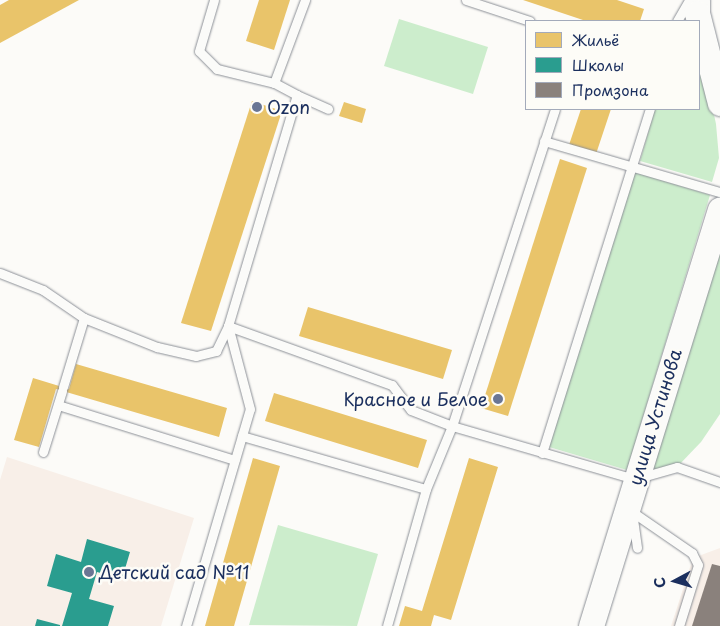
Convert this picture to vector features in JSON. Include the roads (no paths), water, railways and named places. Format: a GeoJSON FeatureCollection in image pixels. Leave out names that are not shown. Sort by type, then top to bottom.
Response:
{"type":"FeatureCollection","features":[{"type":"Feature","properties":{"kind":"street"},"geometry":{"type":"LineString","coordinates":[[697,0],[699,20]]}},
{"type":"Feature","properties":{"kind":"street"},"geometry":{"type":"LineString","coordinates":[[700,25],[720,103]]}},
{"type":"Feature","properties":{"kind":"street","name":"улица Устинова"},"geometry":{"type":"LineString","coordinates":[[591,626],[630,510],[635,479],[720,209]]}},
{"type":"Feature","properties":{"kind":"lane"},"geometry":{"type":"LineString","coordinates":[[214,0],[199,51],[217,69],[274,83],[328,108]]}},
{"type":"Feature","properties":{"kind":"lane"},"geometry":{"type":"LineString","coordinates":[[274,83],[305,0]]}},
{"type":"Feature","properties":{"kind":"lane"},"geometry":{"type":"LineString","coordinates":[[466,0],[527,20]]}},
{"type":"Feature","properties":{"kind":"lane"},"geometry":{"type":"LineString","coordinates":[[678,20],[689,0]]}},
{"type":"Feature","properties":{"kind":"lane"},"geometry":{"type":"LineString","coordinates":[[0,273],[43,290],[84,318],[157,347],[196,356],[216,351],[228,326],[297,95]]}},
{"type":"Feature","properties":{"kind":"lane"},"geometry":{"type":"LineString","coordinates":[[387,626],[426,489],[452,426],[555,110]]}},
{"type":"Feature","properties":{"kind":"lane"},"geometry":{"type":"LineString","coordinates":[[542,453],[650,110]]}},
{"type":"Feature","properties":{"kind":"lane"},"geometry":{"type":"LineString","coordinates":[[544,141],[720,192]]}},
{"type":"Feature","properties":{"kind":"lane"},"geometry":{"type":"LineString","coordinates":[[43,452],[84,318]]}},
{"type":"Feature","properties":{"kind":"lane"},"geometry":{"type":"LineString","coordinates":[[228,326],[392,385],[411,410],[452,426],[635,479],[677,467],[720,482]]}},
{"type":"Feature","properties":{"kind":"lane"},"geometry":{"type":"LineString","coordinates":[[186,626],[250,409],[228,326]]}},
{"type":"Feature","properties":{"kind":"lane"},"geometry":{"type":"LineString","coordinates":[[58,405],[235,460]]}},
{"type":"Feature","properties":{"kind":"lane"},"geometry":{"type":"LineString","coordinates":[[242,436],[426,489]]}},
{"type":"Feature","properties":{"kind":"lane"},"geometry":{"type":"LineString","coordinates":[[630,510],[637,548]]}},
{"type":"Feature","properties":{"kind":"lane"},"geometry":{"type":"LineString","coordinates":[[630,510],[692,553],[698,565],[678,626]]}},
{"type":"Feature","properties":{"kind":"place","name":"Ozon"},"geometry":{"type":"Point","coordinates":[257,107]}},
{"type":"Feature","properties":{"kind":"place","name":"Красное и Белое"},"geometry":{"type":"Point","coordinates":[498,399]}},
{"type":"Feature","properties":{"kind":"place","name":"Детский сад №11"},"geometry":{"type":"Point","coordinates":[89,572]}}]}
